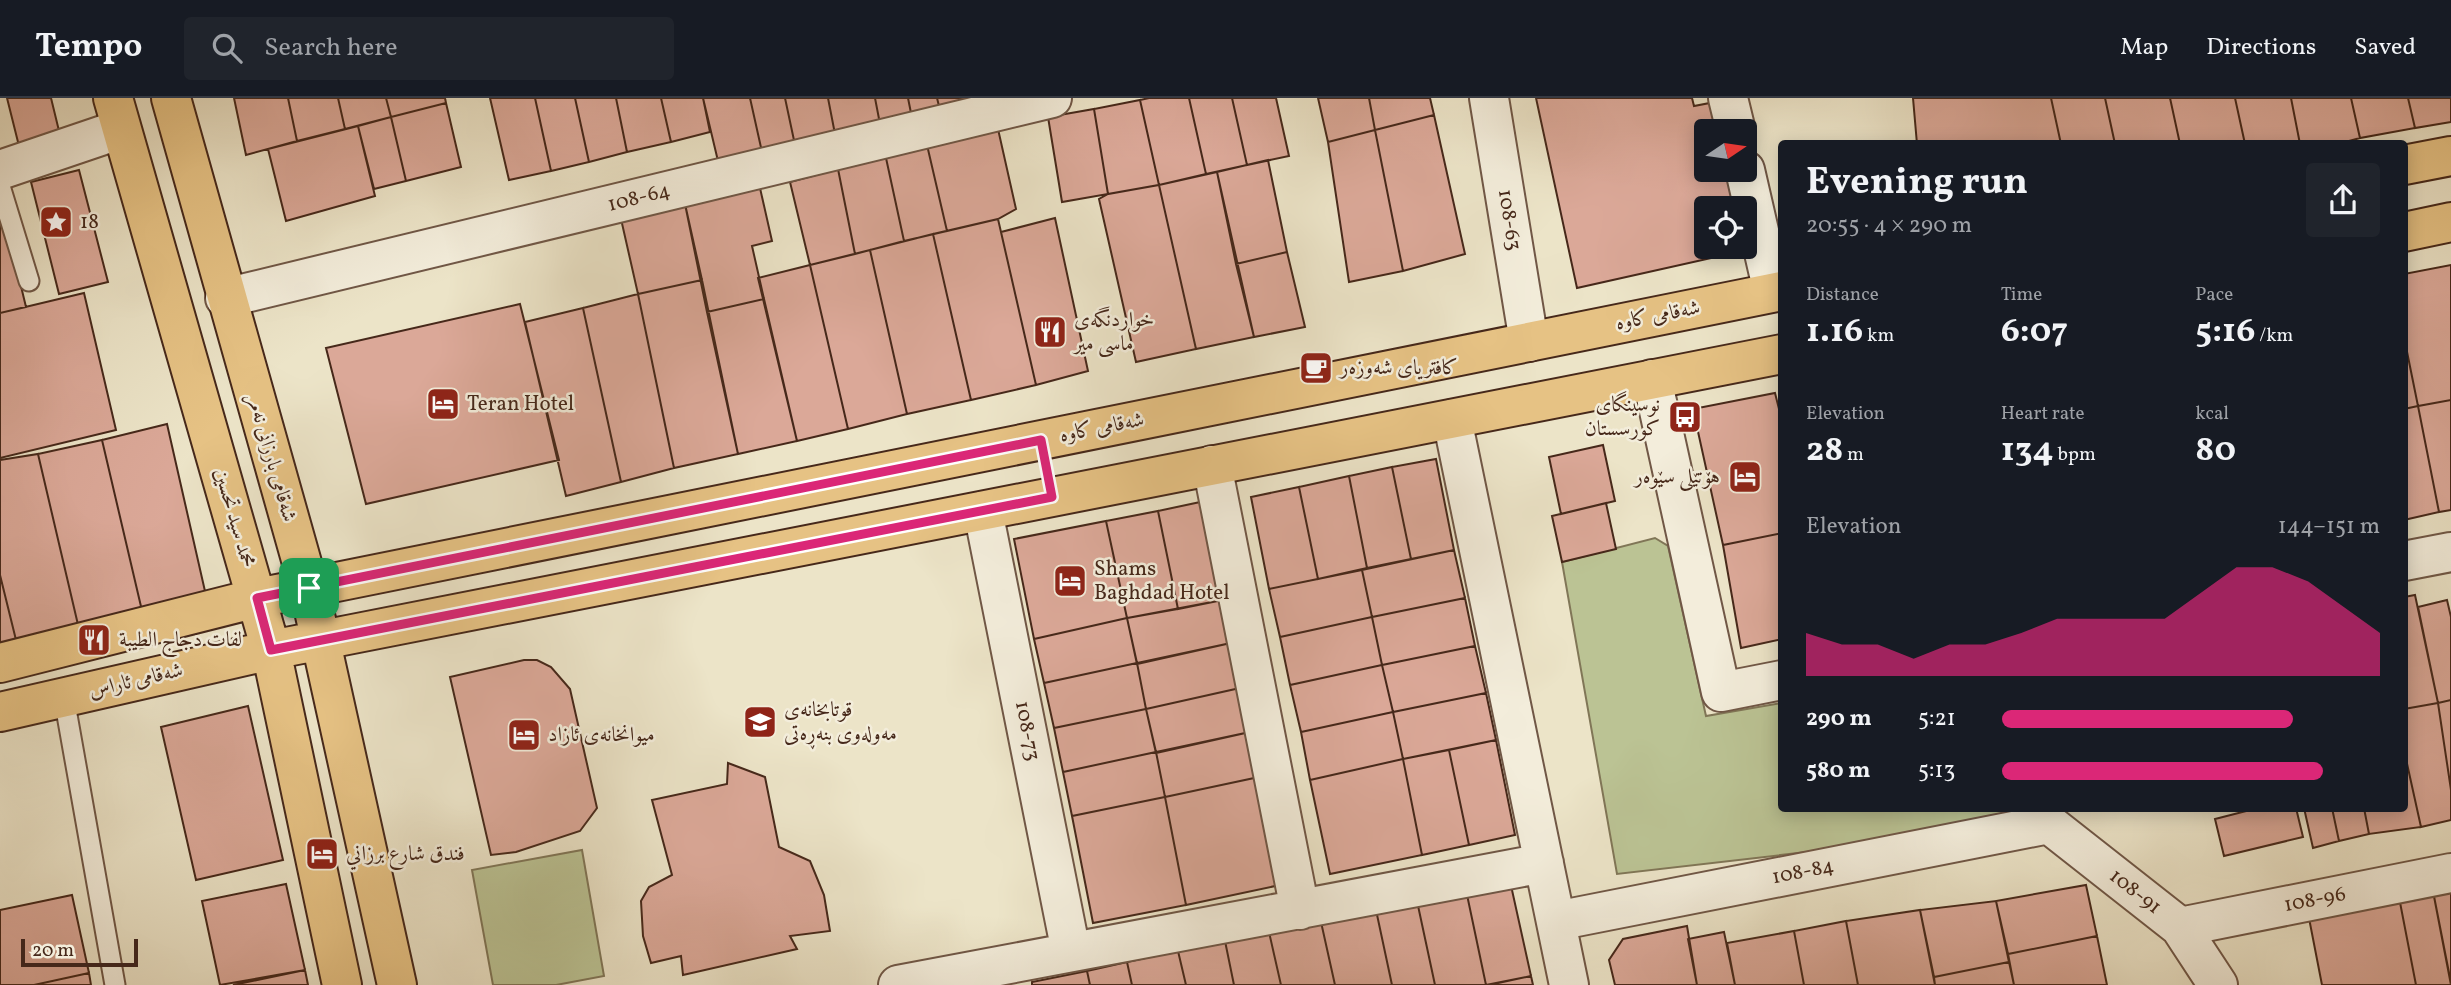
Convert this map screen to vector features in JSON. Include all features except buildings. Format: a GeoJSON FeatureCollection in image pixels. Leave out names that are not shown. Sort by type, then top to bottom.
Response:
{"type":"FeatureCollection","features":[{"type":"Feature","properties":{"kind":"main road","name":"شەقامی بارزانی نەمر"},"geometry":{"type":"LineString","coordinates":[[171,98],[225,298],[309,588],[397,985]]}},
{"type":"Feature","properties":{"kind":"main road","name":"محمد سید تحسین"},"geometry":{"type":"LineString","coordinates":[[117,113],[271,650],[342,985]]}},
{"type":"Feature","properties":{"kind":"main road"},"geometry":{"type":"LineString","coordinates":[[2408,164],[2451,156]]}},
{"type":"Feature","properties":{"kind":"main road"},"geometry":{"type":"LineString","coordinates":[[2408,231],[2451,222]]}},
{"type":"Feature","properties":{"kind":"main road","name":"شەقامی کاوە"},"geometry":{"type":"LineString","coordinates":[[257,598],[1777,292]]}},
{"type":"Feature","properties":{"kind":"main road"},"geometry":{"type":"LineString","coordinates":[[271,650],[1778,355]]}},
{"type":"Feature","properties":{"kind":"main road"},"geometry":{"type":"LineString","coordinates":[[1041,440],[1052,497]]}},
{"type":"Feature","properties":{"kind":"main road"},"geometry":{"type":"LineString","coordinates":[[0,663],[257,598]]}},
{"type":"Feature","properties":{"kind":"main road","name":"شەقامی ئاراس"},"geometry":{"type":"LineString","coordinates":[[0,712],[271,650]]}},
{"type":"Feature","properties":{"kind":"street","name":"108-64"},"geometry":{"type":"LineString","coordinates":[[225,298],[1052,98]]}},
{"type":"Feature","properties":{"kind":"street","name":"108-63"},"geometry":{"type":"LineString","coordinates":[[1489,98],[1529,342]]}},
{"type":"Feature","properties":{"kind":"street"},"geometry":{"type":"LineString","coordinates":[[1728,98],[1733,119]]}},
{"type":"Feature","properties":{"kind":"street"},"geometry":{"type":"LineString","coordinates":[[0,170],[117,113]]}},
{"type":"Feature","properties":{"kind":"street"},"geometry":{"type":"LineString","coordinates":[[1748,182],[1777,292]]}},
{"type":"Feature","properties":{"kind":"street"},"geometry":{"type":"LineString","coordinates":[[1653,379],[1721,692],[1778,681]]}},
{"type":"Feature","properties":{"kind":"street"},"geometry":{"type":"LineString","coordinates":[[1452,419],[1569,985]]}},
{"type":"Feature","properties":{"kind":"street"},"geometry":{"type":"LineString","coordinates":[[1212,466],[1300,910]]}},
{"type":"Feature","properties":{"kind":"street","name":"108-73"},"geometry":{"type":"LineString","coordinates":[[983,511],[1071,952]]}},
{"type":"Feature","properties":{"kind":"street"},"geometry":{"type":"LineString","coordinates":[[2408,560],[2451,552]]}},
{"type":"Feature","properties":{"kind":"street","name":"108-84"},"geometry":{"type":"LineString","coordinates":[[1556,921],[2046,816]]}},
{"type":"Feature","properties":{"kind":"street","name":"108-91"},"geometry":{"type":"LineString","coordinates":[[2046,816],[2180,927],[2218,985]]}},
{"type":"Feature","properties":{"kind":"street"},"geometry":{"type":"LineString","coordinates":[[898,985],[1544,863]]}},
{"type":"Feature","properties":{"kind":"street","name":"108-96"},"geometry":{"type":"LineString","coordinates":[[2180,927],[2451,873]]}},
{"type":"Feature","properties":{"kind":"lane"},"geometry":{"type":"LineString","coordinates":[[0,186],[29,281]]}},
{"type":"Feature","properties":{"kind":"lane"},"geometry":{"type":"LineString","coordinates":[[64,698],[115,985]]}},
{"type":"Feature","properties":{"kind":"green space"},"geometry":{"type":"Polygon","coordinates":[[[1655,538],[1668,546],[1706,716],[1778,704],[1778,812],[2039,812],[2049,824],[1617,874],[1562,562],[1655,538]]]}},
{"type":"Feature","properties":{"kind":"green space"},"geometry":{"type":"Polygon","coordinates":[[[582,850],[604,976],[556,985],[493,985],[472,870],[582,850]]]}},
{"type":"Feature","properties":{"kind":"place","name":"18"},"geometry":{"type":"Point","coordinates":[56,222]}},
{"type":"Feature","properties":{"kind":"place","name":"خواردنگەی ماسی میر"},"geometry":{"type":"Point","coordinates":[1050,332]}},
{"type":"Feature","properties":{"kind":"place","name":"کافتریای شەوزەر"},"geometry":{"type":"Point","coordinates":[1316,368]}},
{"type":"Feature","properties":{"kind":"place","name":"Teran Hotel"},"geometry":{"type":"Point","coordinates":[443,404]}},
{"type":"Feature","properties":{"kind":"place","name":"نوسینگای کورسستان"},"geometry":{"type":"Point","coordinates":[1685,417]}},
{"type":"Feature","properties":{"kind":"place","name":"هۆتێلی سێوەر"},"geometry":{"type":"Point","coordinates":[1745,477]}},
{"type":"Feature","properties":{"kind":"place","name":"Shams Baghdad Hotel"},"geometry":{"type":"Point","coordinates":[1070,581]}},
{"type":"Feature","properties":{"kind":"place","name":"لفات دجاج الطيبة"},"geometry":{"type":"Point","coordinates":[94,640]}},
{"type":"Feature","properties":{"kind":"place","name":"قوتابخانەی مەولەوی بنەڕەتی"},"geometry":{"type":"Point","coordinates":[760,722]}},
{"type":"Feature","properties":{"kind":"place","name":"میوانخانەی ئازاد"},"geometry":{"type":"Point","coordinates":[524,735]}},
{"type":"Feature","properties":{"kind":"place","name":"فندق شارع برزاني"},"geometry":{"type":"Point","coordinates":[322,854]}},
{"type":"Feature","properties":{"kind":"route"},"geometry":{"type":"LineString","coordinates":[[1041,440],[1052,497],[271,650],[257,598],[309,588],[1041,440]]}}]}
